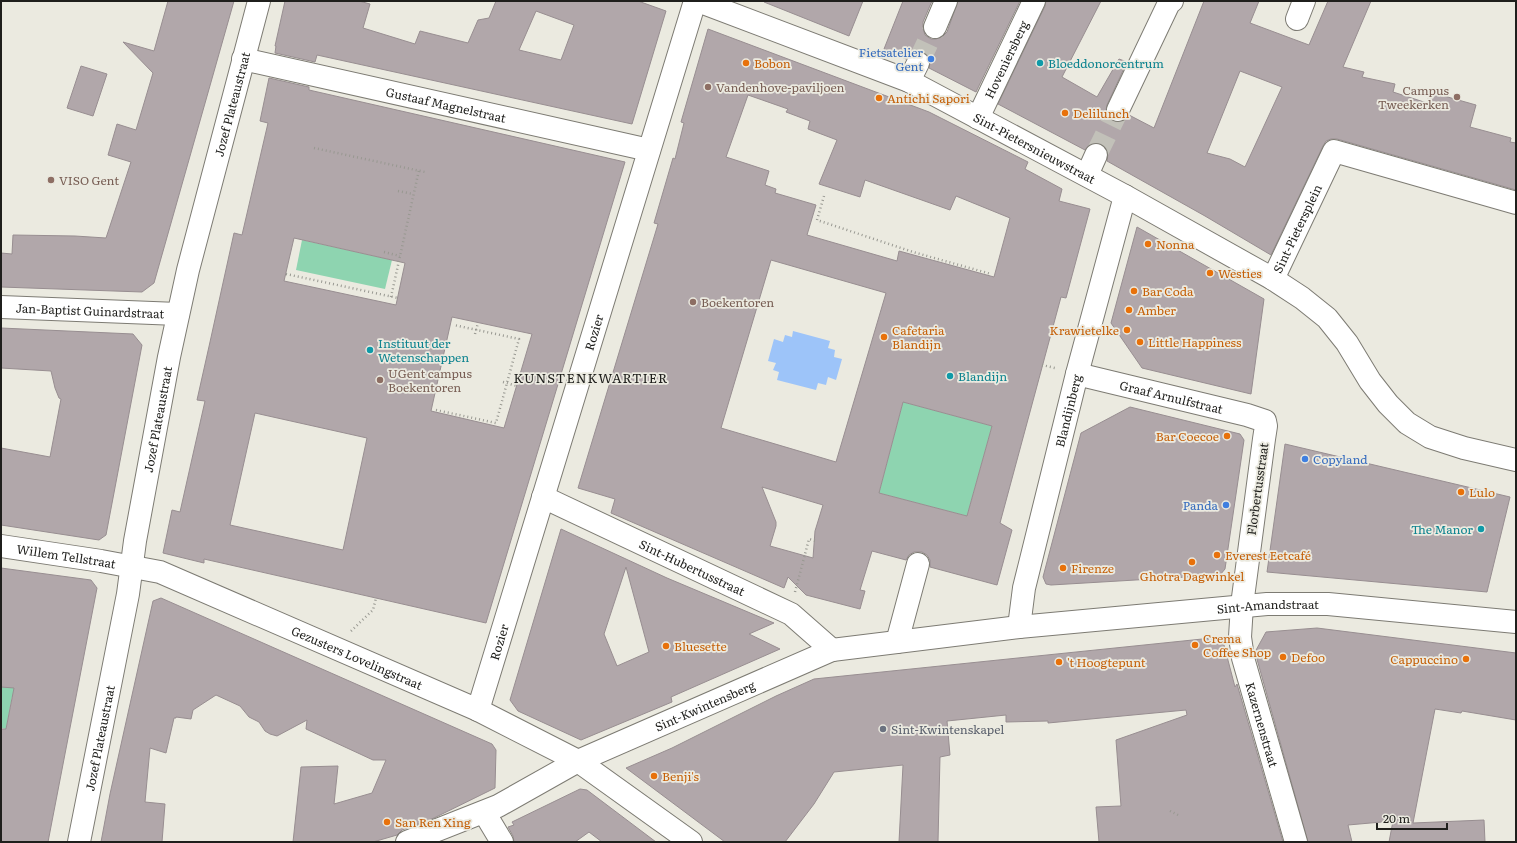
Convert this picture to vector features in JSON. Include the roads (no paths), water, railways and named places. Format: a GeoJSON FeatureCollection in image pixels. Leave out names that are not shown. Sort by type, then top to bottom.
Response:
{"type":"FeatureCollection","features":[{"type":"Feature","properties":{"kind":"street","name":"Jozef Plateaustraat"},"geometry":{"type":"LineString","coordinates":[[79,842],[128,594],[135,541],[178,314],[243,58],[259,1]]}},
{"type":"Feature","properties":{"kind":"street","name":"Rozier"},"geometry":{"type":"LineString","coordinates":[[478,710],[695,1]]}},
{"type":"Feature","properties":{"kind":"street","name":"Sint-Pietersnieuwstraat"},"geometry":{"type":"LineString","coordinates":[[698,1],[914,72],[978,118],[1087,175],[1273,279]]}},
{"type":"Feature","properties":{"kind":"street"},"geometry":{"type":"LineString","coordinates":[[935,27],[946,1]]}},
{"type":"Feature","properties":{"kind":"street","name":"Hoveniersberg"},"geometry":{"type":"LineString","coordinates":[[978,118],[1034,1]]}},
{"type":"Feature","properties":{"kind":"street"},"geometry":{"type":"LineString","coordinates":[[1118,110],[1169,3],[1172,1]]}},
{"type":"Feature","properties":{"kind":"street","name":"Gustaaf Magnelstraat"},"geometry":{"type":"LineString","coordinates":[[243,58],[649,150]]}},
{"type":"Feature","properties":{"kind":"street","name":"Sint-Pietersplein"},"geometry":{"type":"LineString","coordinates":[[1516,203],[1334,151],[1273,279],[1302,298],[1327,318],[1347,343],[1370,380],[1388,404],[1407,423],[1430,437],[1464,448],[1516,460]]}},
{"type":"Feature","properties":{"kind":"street"},"geometry":{"type":"LineString","coordinates":[[1087,175],[1096,155]]}},
{"type":"Feature","properties":{"kind":"street","name":"Blandijnberg"},"geometry":{"type":"LineString","coordinates":[[1019,627],[1024,588],[1077,374],[1125,196]]}},
{"type":"Feature","properties":{"kind":"street","name":"Jan-Baptist Guinardstraat"},"geometry":{"type":"LineString","coordinates":[[1,307],[178,314]]}},
{"type":"Feature","properties":{"kind":"street","name":"Graaf Arnulfstraat"},"geometry":{"type":"LineString","coordinates":[[1077,374],[1247,414],[1264,420]]}},
{"type":"Feature","properties":{"kind":"street","name":"Florbertusstraat"},"geometry":{"type":"LineString","coordinates":[[1242,605],[1266,426],[1264,420]]}},
{"type":"Feature","properties":{"kind":"street","name":"Sint-Hubertusstraat"},"geometry":{"type":"LineString","coordinates":[[543,497],[791,614],[832,650]]}},
{"type":"Feature","properties":{"kind":"street","name":"Willem Tellstraat"},"geometry":{"type":"LineString","coordinates":[[1,546],[131,567]]}},
{"type":"Feature","properties":{"kind":"street"},"geometry":{"type":"LineString","coordinates":[[897,642],[918,564]]}},
{"type":"Feature","properties":{"kind":"street","name":"Gezusters Lovelingstraat"},"geometry":{"type":"LineString","coordinates":[[131,567],[160,572],[478,710],[578,761],[691,842]]}},
{"type":"Feature","properties":{"kind":"street","name":"Sint-Amandstraat"},"geometry":{"type":"LineString","coordinates":[[1019,627],[1242,605],[1267,604],[1328,604],[1516,622]]}},
{"type":"Feature","properties":{"kind":"street","name":"Kazernenstraat"},"geometry":{"type":"LineString","coordinates":[[1242,605],[1240,637],[1243,658],[1296,842]]}},
{"type":"Feature","properties":{"kind":"street","name":"Sint-Kwintensberg"},"geometry":{"type":"LineString","coordinates":[[407,842],[498,806],[578,761],[832,650],[1019,627]]}},
{"type":"Feature","properties":{"kind":"street"},"geometry":{"type":"LineString","coordinates":[[484,812],[502,842]]}},
{"type":"Feature","properties":{"kind":"water"},"geometry":{"type":"Polygon","coordinates":[[[793,331],[830,341],[828,348],[835,350],[834,357],[842,359],[836,380],[828,377],[826,385],[818,383],[816,390],[777,380],[779,372],[773,370],[776,363],[768,361],[774,339],[783,342],[785,335],[792,337],[793,331]]]}},
{"type":"Feature","properties":{"kind":"tunnel"},"geometry":{"type":"LineString","coordinates":[[918,63],[935,27]]}},
{"type":"Feature","properties":{"kind":"tunnel"},"geometry":{"type":"LineString","coordinates":[[1096,155],[1118,110]]}},
{"type":"Feature","properties":{"kind":"place","name":"Fietsatelier Gent"},"geometry":{"type":"Point","coordinates":[931,59]}},
{"type":"Feature","properties":{"kind":"place","name":"Bobon"},"geometry":{"type":"Point","coordinates":[746,63]}},
{"type":"Feature","properties":{"kind":"place","name":"Bloeddonorcentrum"},"geometry":{"type":"Point","coordinates":[1040,63]}},
{"type":"Feature","properties":{"kind":"place","name":"Vandenhove-paviljoen"},"geometry":{"type":"Point","coordinates":[708,87]}},
{"type":"Feature","properties":{"kind":"place","name":"Campus Tweekerken"},"geometry":{"type":"Point","coordinates":[1457,97]}},
{"type":"Feature","properties":{"kind":"place","name":"Antichi Sapori"},"geometry":{"type":"Point","coordinates":[879,98]}},
{"type":"Feature","properties":{"kind":"place","name":"Delilunch"},"geometry":{"type":"Point","coordinates":[1065,113]}},
{"type":"Feature","properties":{"kind":"place","name":"VISO Gent"},"geometry":{"type":"Point","coordinates":[51,180]}},
{"type":"Feature","properties":{"kind":"place","name":"Nonna"},"geometry":{"type":"Point","coordinates":[1148,244]}},
{"type":"Feature","properties":{"kind":"place","name":"Westies"},"geometry":{"type":"Point","coordinates":[1210,273]}},
{"type":"Feature","properties":{"kind":"place","name":"Bar Coda"},"geometry":{"type":"Point","coordinates":[1134,291]}},
{"type":"Feature","properties":{"kind":"place","name":"Boekentoren"},"geometry":{"type":"Point","coordinates":[693,302]}},
{"type":"Feature","properties":{"kind":"place","name":"Amber"},"geometry":{"type":"Point","coordinates":[1129,310]}},
{"type":"Feature","properties":{"kind":"place","name":"Krawietelke"},"geometry":{"type":"Point","coordinates":[1127,330]}},
{"type":"Feature","properties":{"kind":"place","name":"Cafetaria Blandijn"},"geometry":{"type":"Point","coordinates":[884,337]}},
{"type":"Feature","properties":{"kind":"place","name":"Little Happiness"},"geometry":{"type":"Point","coordinates":[1140,342]}},
{"type":"Feature","properties":{"kind":"place","name":"Instituut der Wetenschappen"},"geometry":{"type":"Point","coordinates":[370,350]}},
{"type":"Feature","properties":{"kind":"place","name":"Blandijn"},"geometry":{"type":"Point","coordinates":[950,376]}},
{"type":"Feature","properties":{"kind":"place","name":"UGent campus Boekentoren"},"geometry":{"type":"Point","coordinates":[380,380]}},
{"type":"Feature","properties":{"kind":"place","name":"Bar Coecoe"},"geometry":{"type":"Point","coordinates":[1227,436]}},
{"type":"Feature","properties":{"kind":"place","name":"Copyland"},"geometry":{"type":"Point","coordinates":[1305,459]}},
{"type":"Feature","properties":{"kind":"place","name":"Lulo"},"geometry":{"type":"Point","coordinates":[1461,492]}},
{"type":"Feature","properties":{"kind":"place","name":"Panda"},"geometry":{"type":"Point","coordinates":[1226,505]}},
{"type":"Feature","properties":{"kind":"place","name":"The Manor"},"geometry":{"type":"Point","coordinates":[1481,529]}},
{"type":"Feature","properties":{"kind":"place","name":"Everest Eetcafé"},"geometry":{"type":"Point","coordinates":[1217,555]}},
{"type":"Feature","properties":{"kind":"place","name":"Ghotra Dagwinkel"},"geometry":{"type":"Point","coordinates":[1192,562]}},
{"type":"Feature","properties":{"kind":"place","name":"Firenze"},"geometry":{"type":"Point","coordinates":[1063,568]}},
{"type":"Feature","properties":{"kind":"place","name":"Crema Coffee Shop"},"geometry":{"type":"Point","coordinates":[1195,645]}},
{"type":"Feature","properties":{"kind":"place","name":"Bluesette"},"geometry":{"type":"Point","coordinates":[666,646]}},
{"type":"Feature","properties":{"kind":"place","name":"Defoo"},"geometry":{"type":"Point","coordinates":[1283,657]}},
{"type":"Feature","properties":{"kind":"place","name":"Cappuccino"},"geometry":{"type":"Point","coordinates":[1466,659]}},
{"type":"Feature","properties":{"kind":"place","name":"'t Hoogtepunt"},"geometry":{"type":"Point","coordinates":[1059,662]}},
{"type":"Feature","properties":{"kind":"place","name":"Sint-Kwintenskapel"},"geometry":{"type":"Point","coordinates":[883,729]}},
{"type":"Feature","properties":{"kind":"place","name":"Benji's"},"geometry":{"type":"Point","coordinates":[654,776]}},
{"type":"Feature","properties":{"kind":"place","name":"San Ren Xing"},"geometry":{"type":"Point","coordinates":[387,822]}},
{"type":"Feature","properties":{"kind":"district","name":"KUNSTENKWARTIER"},"geometry":{"type":"Point","coordinates":[591,377]}}]}
